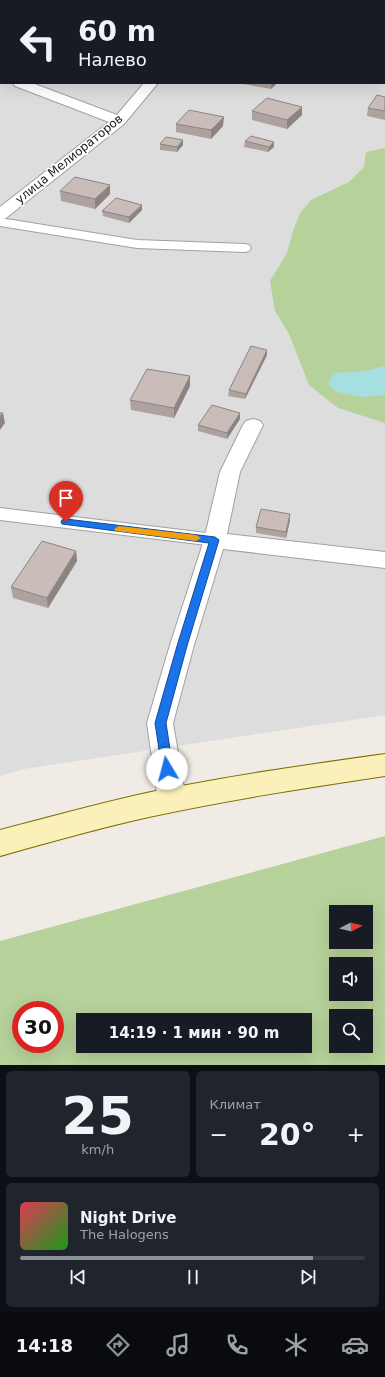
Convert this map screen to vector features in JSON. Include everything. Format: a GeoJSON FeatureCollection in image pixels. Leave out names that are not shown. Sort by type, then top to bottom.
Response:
{"type":"FeatureCollection","features":[{"type":"Feature","properties":{"kind":"main road"},"geometry":{"type":"LineString","coordinates":[[0,843],[62,826],[172,800],[266,783],[385,765]]}},
{"type":"Feature","properties":{"kind":"street"},"geometry":{"type":"LineString","coordinates":[[23,84],[119,121]]}},
{"type":"Feature","properties":{"kind":"street","name":"улица Мелиораторов"},"geometry":{"type":"LineString","coordinates":[[0,215],[119,121],[150,84]]}},
{"type":"Feature","properties":{"kind":"street"},"geometry":{"type":"LineString","coordinates":[[172,800],[160,723],[215,540],[230,472],[253,425]]}},
{"type":"Feature","properties":{"kind":"street"},"geometry":{"type":"LineString","coordinates":[[215,540],[385,560]]}},
{"type":"Feature","properties":{"kind":"lane"},"geometry":{"type":"LineString","coordinates":[[0,222],[137,244],[246,248]]}},
{"type":"Feature","properties":{"kind":"lane"},"geometry":{"type":"LineString","coordinates":[[0,514],[215,540]]}},
{"type":"Feature","properties":{"kind":"shaded area"},"geometry":{"type":"Polygon","coordinates":[[[0,84],[385,84],[385,715],[24,769],[0,776],[0,84]]]}},
{"type":"Feature","properties":{"kind":"green space"},"geometry":{"type":"Polygon","coordinates":[[[385,148],[385,423],[338,408],[309,385],[289,334],[275,311],[270,281],[287,253],[300,213],[311,200],[349,182],[364,167],[366,152],[385,148]]]}},
{"type":"Feature","properties":{"kind":"green space"},"geometry":{"type":"Polygon","coordinates":[[[385,836],[385,1065],[0,1065],[0,941],[385,836]]]}},
{"type":"Feature","properties":{"kind":"water"},"geometry":{"type":"Polygon","coordinates":[[[385,366],[385,395],[362,397],[337,392],[328,384],[333,373],[365,371],[385,366]]]}},
{"type":"Feature","properties":{"kind":"building"},"geometry":{"type":"Polygon","coordinates":[[[377,95],[385,97],[385,111],[368,108],[377,95]]]}},
{"type":"Feature","properties":{"kind":"building"},"geometry":{"type":"Polygon","coordinates":[[[267,98],[302,107],[287,120],[252,111],[267,98]]]}},
{"type":"Feature","properties":{"kind":"building"},"geometry":{"type":"Polygon","coordinates":[[[189,110],[224,117],[211,130],[176,124],[189,110]]]}},
{"type":"Feature","properties":{"kind":"building"},"geometry":{"type":"Polygon","coordinates":[[[251,136],[274,142],[269,147],[245,141],[251,136]]]}},
{"type":"Feature","properties":{"kind":"building"},"geometry":{"type":"Polygon","coordinates":[[[166,137],[183,140],[177,147],[160,144],[166,137]]]}},
{"type":"Feature","properties":{"kind":"building"},"geometry":{"type":"Polygon","coordinates":[[[75,177],[110,185],[95,199],[60,191],[75,177]]]}},
{"type":"Feature","properties":{"kind":"building"},"geometry":{"type":"Polygon","coordinates":[[[116,198],[142,205],[129,217],[102,211],[116,198]]]}},
{"type":"Feature","properties":{"kind":"building"},"geometry":{"type":"Polygon","coordinates":[[[251,346],[267,350],[246,394],[229,390],[251,346]]]}},
{"type":"Feature","properties":{"kind":"building"},"geometry":{"type":"Polygon","coordinates":[[[147,369],[190,376],[174,408],[130,400],[147,369]]]}},
{"type":"Feature","properties":{"kind":"building"},"geometry":{"type":"Polygon","coordinates":[[[212,405],[240,413],[227,433],[198,425],[212,405]]]}},
{"type":"Feature","properties":{"kind":"building"},"geometry":{"type":"Polygon","coordinates":[[[261,509],[290,514],[286,532],[256,527],[261,509]]]}},
{"type":"Feature","properties":{"kind":"building"},"geometry":{"type":"Polygon","coordinates":[[[42,541],[76,551],[47,598],[11,587],[42,541]]]}},
{"type":"Feature","properties":{"kind":"slow traffic"},"geometry":{"type":"LineString","coordinates":[[119,529],[196,538]]}},
{"type":"Feature","properties":{"kind":"route"},"geometry":{"type":"LineString","coordinates":[[66,522],[215,540],[160,723],[167,769]]}}]}
